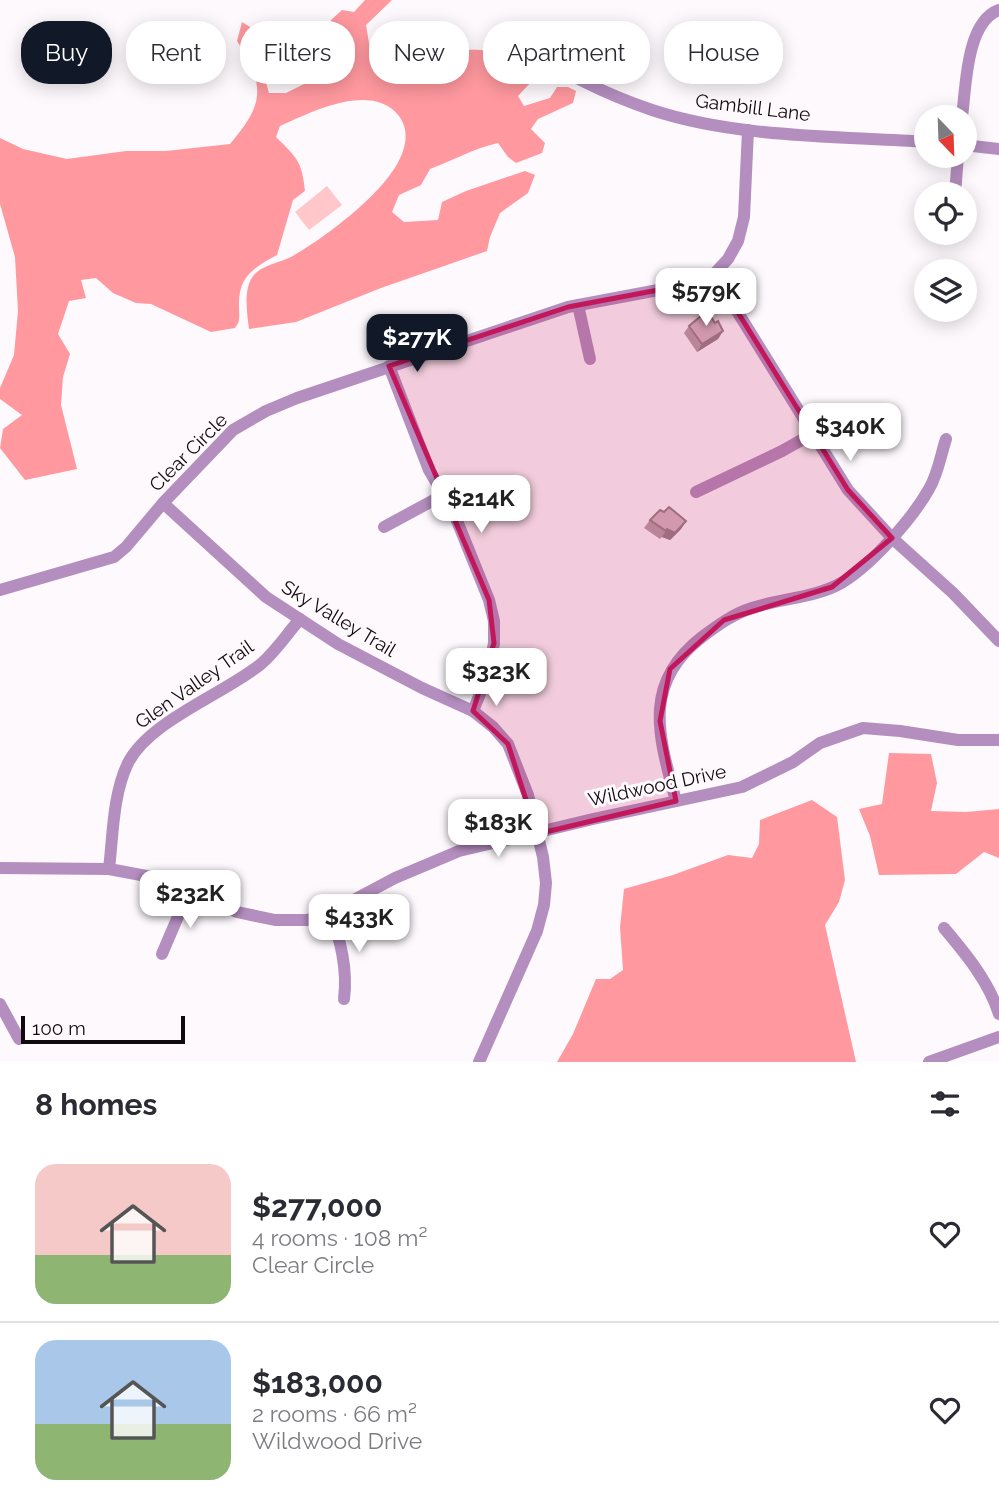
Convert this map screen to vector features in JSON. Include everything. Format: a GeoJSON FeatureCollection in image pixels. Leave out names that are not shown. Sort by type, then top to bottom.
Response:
{"type":"FeatureCollection","features":[{"type":"Feature","properties":{"kind":"street"},"geometry":{"type":"LineString","coordinates":[[964,105],[972,42],[980,26],[993,12],[999,10]]}},
{"type":"Feature","properties":{"kind":"street","name":"Gambill Lane"},"geometry":{"type":"LineString","coordinates":[[589,84],[609,94],[685,119],[748,130],[914,141]]}},
{"type":"Feature","properties":{"kind":"street"},"geometry":{"type":"LineString","coordinates":[[748,130],[744,217],[738,241],[728,259],[714,274],[848,490],[892,538],[953,593],[999,641]]}},
{"type":"Feature","properties":{"kind":"street"},"geometry":{"type":"LineString","coordinates":[[977,146],[999,149]]}},
{"type":"Feature","properties":{"kind":"street","name":"Clear Circle"},"geometry":{"type":"LineString","coordinates":[[0,590],[114,557],[233,430],[265,411],[389,366],[578,305],[690,284],[714,274]]}},
{"type":"Feature","properties":{"kind":"street"},"geometry":{"type":"LineString","coordinates":[[578,305],[590,359]]}},
{"type":"Feature","properties":{"kind":"street"},"geometry":{"type":"LineString","coordinates":[[389,366],[429,470],[444,495],[489,600],[494,621],[494,643],[488,674],[473,711]]}},
{"type":"Feature","properties":{"kind":"street"},"geometry":{"type":"LineString","coordinates":[[696,492],[782,452],[814,433]]}},
{"type":"Feature","properties":{"kind":"street"},"geometry":{"type":"LineString","coordinates":[[676,801],[662,747],[660,721],[660,698],[670,669],[692,645],[724,620],[751,608],[832,587],[857,572],[892,538],[930,488],[946,439]]}},
{"type":"Feature","properties":{"kind":"street"},"geometry":{"type":"LineString","coordinates":[[384,527],[444,495]]}},
{"type":"Feature","properties":{"kind":"street","name":"Sky Valley Trail"},"geometry":{"type":"LineString","coordinates":[[163,503],[266,597],[338,644],[473,711],[508,744],[528,795],[546,883],[537,931],[480,1062]]}},
{"type":"Feature","properties":{"kind":"street","name":"Glen Valley Trail"},"geometry":{"type":"LineString","coordinates":[[109,869],[117,802],[129,761],[149,735],[261,663],[300,619]]}},
{"type":"Feature","properties":{"kind":"street","name":"Wildwood Drive"},"geometry":{"type":"LineString","coordinates":[[0,867],[109,869],[157,878],[236,912],[275,920],[308,920],[331,912],[395,878],[459,851],[742,787],[793,762],[820,743],[863,728],[900,730],[958,740],[999,740]]}},
{"type":"Feature","properties":{"kind":"street"},"geometry":{"type":"LineString","coordinates":[[162,954],[188,893]]}},
{"type":"Feature","properties":{"kind":"street"},"geometry":{"type":"LineString","coordinates":[[331,912],[341,944],[347,979],[344,999]]}},
{"type":"Feature","properties":{"kind":"street"},"geometry":{"type":"LineString","coordinates":[[944,929],[967,955],[995,1001],[999,1014]]}},
{"type":"Feature","properties":{"kind":"street"},"geometry":{"type":"LineString","coordinates":[[0,1004],[19,1039]]}},
{"type":"Feature","properties":{"kind":"street"},"geometry":{"type":"LineString","coordinates":[[929,1062],[999,1037]]}},
{"type":"Feature","properties":{"kind":"highlighted area"},"geometry":{"type":"Polygon","coordinates":[[[714,274],[848,490],[892,538],[832,587],[724,620],[670,669],[660,721],[676,801],[537,834],[508,744],[473,711],[494,643],[489,600],[389,366],[568,307],[690,284],[714,274]]]}},
{"type":"Feature","properties":{"kind":"shaded area"},"geometry":{"type":"Polygon","coordinates":[[[365,0],[392,0],[366,25],[369,84],[469,84],[469,50],[482,50],[483,84],[529,84],[518,96],[524,106],[550,98],[557,87],[568,87],[576,91],[573,103],[538,119],[531,129],[545,143],[542,153],[516,163],[498,143],[471,151],[430,169],[421,185],[399,195],[392,212],[404,222],[438,220],[442,202],[525,171],[535,175],[528,193],[500,213],[487,251],[381,288],[296,322],[249,329],[247,291],[252,277],[264,267],[305,249],[355,211],[396,166],[403,151],[406,133],[402,120],[387,106],[358,100],[324,107],[280,126],[276,137],[297,161],[305,191],[293,200],[277,255],[254,269],[244,281],[235,328],[211,332],[151,304],[136,303],[113,293],[96,278],[81,280],[86,298],[69,301],[58,334],[70,354],[63,377],[61,405],[77,469],[25,480],[0,448],[3,429],[22,415],[0,399],[0,388],[14,355],[18,311],[15,257],[0,204],[0,138],[23,149],[67,159],[126,151],[166,151],[230,144],[250,118],[257,95],[256,84],[266,84],[269,93],[286,93],[304,84],[355,84],[355,21],[331,21],[342,10],[354,12],[365,0]]]}},
{"type":"Feature","properties":{"kind":"shaded area"},"geometry":{"type":"Polygon","coordinates":[[[327,186],[342,205],[309,230],[295,212],[327,186]]]}},
{"type":"Feature","properties":{"kind":"shaded area"},"geometry":{"type":"Polygon","coordinates":[[[889,753],[931,754],[937,783],[931,811],[999,809],[999,858],[984,852],[956,874],[879,875],[870,836],[859,809],[882,804],[889,753]]]}},
{"type":"Feature","properties":{"kind":"shaded area"},"geometry":{"type":"Polygon","coordinates":[[[812,800],[837,817],[845,880],[839,902],[825,925],[856,1062],[557,1062],[573,1034],[596,979],[610,979],[623,970],[620,927],[624,889],[728,855],[752,858],[759,844],[760,820],[812,800]]]}},
{"type":"Feature","properties":{"kind":"building"},"geometry":{"type":"Polygon","coordinates":[[[707,311],[715,323],[718,321],[723,331],[702,344],[689,326],[707,311]]]}},
{"type":"Feature","properties":{"kind":"building"},"geometry":{"type":"Polygon","coordinates":[[[669,507],[686,521],[675,533],[667,529],[666,531],[650,520],[660,510],[664,512],[669,507]]]}}]}
